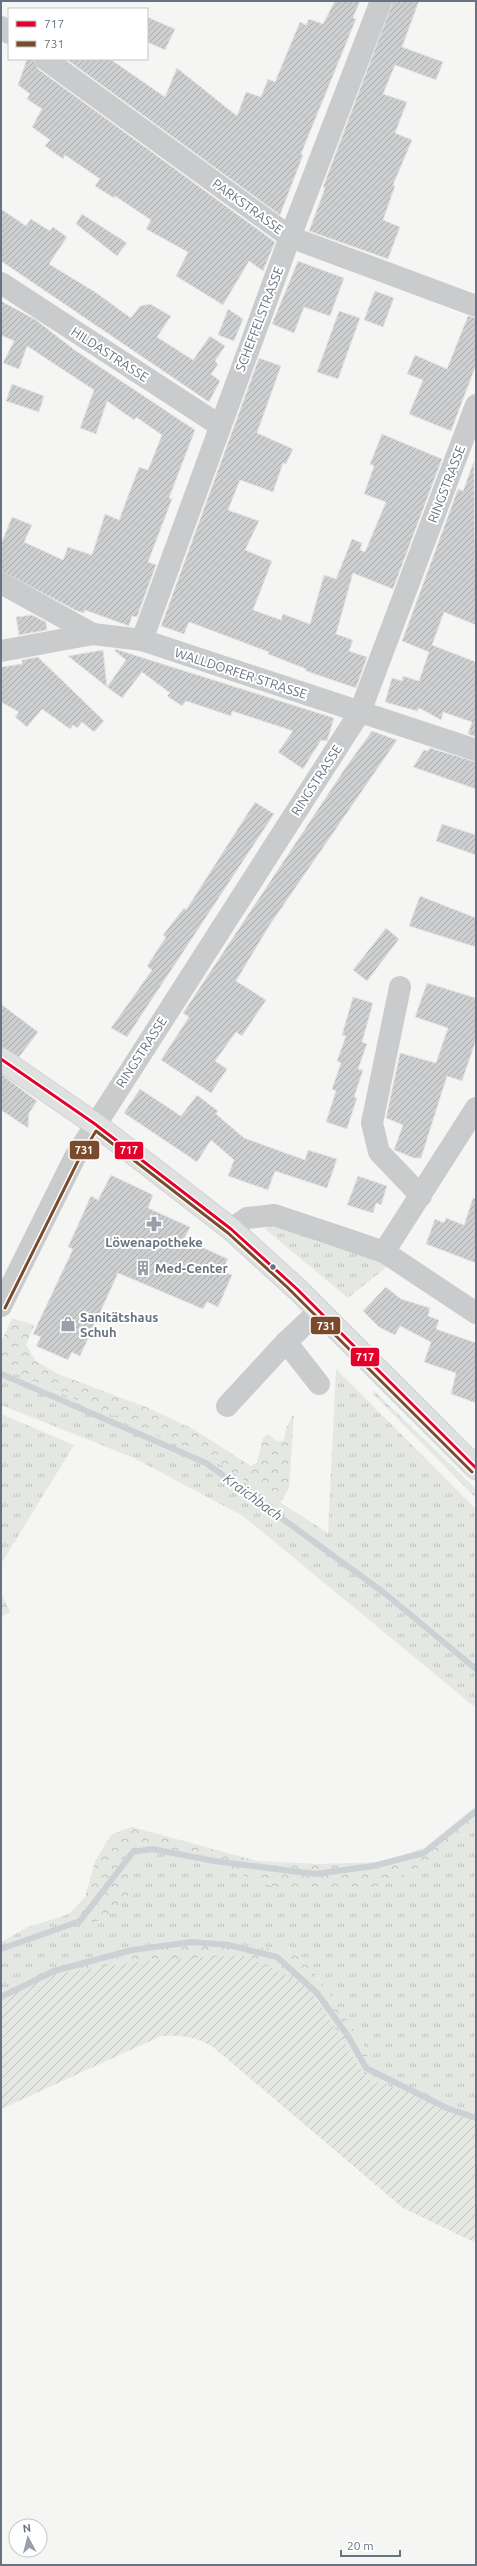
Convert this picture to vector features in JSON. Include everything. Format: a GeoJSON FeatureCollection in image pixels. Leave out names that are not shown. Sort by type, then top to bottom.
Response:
{"type":"FeatureCollection","features":[{"type":"Feature","properties":{"kind":"main road"},"geometry":{"type":"LineString","coordinates":[[1,1059],[95,1124],[231,1230],[319,1311],[476,1468]]}},
{"type":"Feature","properties":{"kind":"street","name":"SCHEFFELSTRASSE"},"geometry":{"type":"LineString","coordinates":[[142,640],[219,425],[381,1]]}},
{"type":"Feature","properties":{"kind":"street","name":"PARKSTRASSE"},"geometry":{"type":"LineString","coordinates":[[46,60],[290,237],[476,306]]}},
{"type":"Feature","properties":{"kind":"street","name":"HILDASTRASSE"},"geometry":{"type":"LineString","coordinates":[[1,283],[219,425]]}},
{"type":"Feature","properties":{"kind":"street","name":"RINGSTRASSE"},"geometry":{"type":"LineString","coordinates":[[1,1306],[74,1157],[360,712],[476,405]]}},
{"type":"Feature","properties":{"kind":"street"},"geometry":{"type":"LineString","coordinates":[[1,583],[93,634]]}},
{"type":"Feature","properties":{"kind":"street","name":"WALLDORFER STRASSE"},"geometry":{"type":"LineString","coordinates":[[1,651],[93,634],[142,640],[476,750]]}},
{"type":"Feature","properties":{"kind":"street"},"geometry":{"type":"LineString","coordinates":[[400,988],[372,1123],[379,1152],[421,1196]]}},
{"type":"Feature","properties":{"kind":"street"},"geometry":{"type":"LineString","coordinates":[[384,1252],[476,1108]]}},
{"type":"Feature","properties":{"kind":"street"},"geometry":{"type":"LineString","coordinates":[[231,1230],[247,1218],[274,1215],[384,1252],[476,1313]]}},
{"type":"Feature","properties":{"kind":"street"},"geometry":{"type":"LineString","coordinates":[[228,1406],[286,1342],[319,1311]]}},
{"type":"Feature","properties":{"kind":"street"},"geometry":{"type":"LineString","coordinates":[[286,1342],[319,1384]]}},
{"type":"Feature","properties":{"kind":"green space"},"geometry":{"type":"Polygon","coordinates":[[[270,1225],[389,1265],[348,1298],[265,1229],[270,1225]]]}},
{"type":"Feature","properties":{"kind":"green space"},"geometry":{"type":"Polygon","coordinates":[[[12,1318],[34,1325],[26,1345],[36,1361],[58,1374],[146,1407],[193,1429],[251,1466],[257,1462],[263,1438],[268,1434],[278,1442],[284,1440],[286,1429],[294,1413],[289,1488],[280,1503],[209,1457],[1,1367],[1,1342],[12,1318]]]}},
{"type":"Feature","properties":{"kind":"green space"},"geometry":{"type":"Polygon","coordinates":[[[1,1367],[209,1457],[328,1533],[336,1369],[476,1509],[476,1708],[243,1516],[134,1458],[1,1405],[1,1367]]]}},
{"type":"Feature","properties":{"kind":"green space"},"geometry":{"type":"Polygon","coordinates":[[[373,1390],[476,1489],[476,1498],[374,1395],[373,1390]]]}},
{"type":"Feature","properties":{"kind":"green space"},"geometry":{"type":"Polygon","coordinates":[[[1,1414],[74,1445],[1,1564],[1,1414]]]}},
{"type":"Feature","properties":{"kind":"green space"},"geometry":{"type":"Polygon","coordinates":[[[1,1593],[10,1612],[1,1617],[1,1593]]]}},
{"type":"Feature","properties":{"kind":"green space"},"geometry":{"type":"Polygon","coordinates":[[[476,1806],[476,1826],[415,1870],[366,1891],[281,1889],[183,1854],[148,1851],[130,1862],[128,1876],[130,1894],[109,1914],[95,1922],[87,1922],[78,1920],[69,1914],[85,1897],[95,1861],[112,1834],[132,1827],[257,1861],[318,1864],[381,1862],[424,1848],[476,1806]]]}},
{"type":"Feature","properties":{"kind":"green space"},"geometry":{"type":"Polygon","coordinates":[[[476,1826],[476,2114],[367,2079],[367,2050],[315,1973],[294,1953],[275,1949],[236,1946],[55,1967],[57,1974],[43,1976],[1,1992],[1,1942],[28,1927],[69,1914],[80,1923],[130,1894],[128,1876],[130,1861],[148,1851],[183,1854],[281,1889],[366,1891],[415,1870],[476,1826]]]}},
{"type":"Feature","properties":{"kind":"green space"},"geometry":{"type":"Polygon","coordinates":[[[195,1942],[275,1949],[294,1953],[315,1973],[367,2050],[367,2079],[307,1984],[141,1961],[57,1974],[55,1967],[150,1945],[195,1942]]]}},
{"type":"Feature","properties":{"kind":"green space"},"geometry":{"type":"Polygon","coordinates":[[[242,1955],[307,1984],[367,2079],[476,2114],[476,2243],[403,2208],[213,2047],[194,2038],[181,2036],[161,2036],[1,2109],[1,1992],[43,1976],[141,1961],[242,1955]]]}},
{"type":"Feature","properties":{"kind":"building"},"geometry":{"type":"Polygon","coordinates":[[[335,1],[360,1],[353,18],[356,19],[301,154],[303,155],[280,215],[67,60],[111,60],[165,97],[177,68],[237,116],[246,92],[261,97],[268,79],[275,82],[300,22],[306,25],[309,19],[323,24],[335,1]]]}},
{"type":"Feature","properties":{"kind":"building"},"geometry":{"type":"Polygon","coordinates":[[[393,1],[419,1],[402,47],[443,62],[436,80],[395,65],[383,94],[407,102],[395,133],[412,140],[393,185],[395,186],[383,220],[400,227],[388,259],[309,231],[325,188],[323,187],[393,1]]]}},
{"type":"Feature","properties":{"kind":"building"},"geometry":{"type":"Polygon","coordinates":[[[148,17],[175,29],[165,50],[148,42],[148,17]]]}},
{"type":"Feature","properties":{"kind":"building"},"geometry":{"type":"Polygon","coordinates":[[[27,60],[34,60],[38,69],[275,242],[263,271],[249,261],[223,305],[176,276],[188,252],[146,229],[151,220],[115,196],[114,198],[95,186],[100,179],[65,155],[63,159],[45,146],[50,140],[32,127],[42,109],[27,99],[30,94],[18,85],[27,60]]]}},
{"type":"Feature","properties":{"kind":"building"},"geometry":{"type":"Polygon","coordinates":[[[1,209],[26,226],[31,219],[50,231],[53,227],[67,237],[49,264],[95,292],[131,318],[140,306],[150,304],[171,316],[157,337],[193,360],[210,336],[225,346],[215,361],[218,364],[211,374],[220,381],[209,402],[1,261],[1,209]]]}},
{"type":"Feature","properties":{"kind":"building"},"geometry":{"type":"Polygon","coordinates":[[[82,214],[127,243],[117,256],[76,224],[82,214]]]}},
{"type":"Feature","properties":{"kind":"building"},"geometry":{"type":"Polygon","coordinates":[[[298,261],[344,278],[330,316],[304,307],[294,333],[272,324],[298,261]]]}},
{"type":"Feature","properties":{"kind":"building"},"geometry":{"type":"Polygon","coordinates":[[[375,291],[394,298],[383,327],[364,320],[375,291]]]}},
{"type":"Feature","properties":{"kind":"building"},"geometry":{"type":"Polygon","coordinates":[[[1,301],[36,320],[76,351],[195,430],[169,498],[172,499],[148,562],[156,565],[137,617],[132,616],[129,626],[85,610],[84,613],[75,610],[1,571],[1,544],[12,517],[32,525],[24,542],[63,560],[68,547],[92,555],[105,514],[119,520],[139,467],[148,470],[162,435],[136,417],[134,420],[107,401],[96,434],[80,428],[94,390],[27,346],[19,369],[3,363],[14,341],[1,335],[1,301]]]}},
{"type":"Feature","properties":{"kind":"building"},"geometry":{"type":"Polygon","coordinates":[[[228,309],[243,319],[234,341],[218,335],[228,309]]]}},
{"type":"Feature","properties":{"kind":"building"},"geometry":{"type":"Polygon","coordinates":[[[339,311],[360,318],[338,379],[317,372],[339,311]]]}},
{"type":"Feature","properties":{"kind":"building"},"geometry":{"type":"Polygon","coordinates":[[[468,316],[476,318],[476,365],[451,431],[409,414],[423,380],[407,374],[415,355],[447,369],[468,316]]]}},
{"type":"Feature","properties":{"kind":"building"},"geometry":{"type":"Polygon","coordinates":[[[259,358],[281,366],[257,433],[293,449],[286,464],[283,463],[273,492],[240,480],[228,510],[259,521],[245,550],[272,561],[253,610],[281,620],[283,614],[310,624],[324,575],[336,579],[352,539],[362,543],[360,550],[365,552],[386,502],[364,494],[374,466],[370,464],[382,434],[442,459],[393,589],[353,573],[336,634],[353,640],[349,651],[367,657],[356,688],[306,671],[306,669],[268,654],[269,652],[189,622],[184,634],[161,626],[259,358]]]}},
{"type":"Feature","properties":{"kind":"building"},"geometry":{"type":"Polygon","coordinates":[[[12,384],[44,396],[39,412],[6,401],[12,384]]]}},
{"type":"Feature","properties":{"kind":"building"},"geometry":{"type":"Polygon","coordinates":[[[474,461],[476,625],[444,612],[432,645],[476,662],[476,737],[468,734],[472,722],[443,712],[441,720],[419,708],[417,711],[385,702],[392,678],[402,681],[403,676],[419,681],[429,652],[402,641],[458,489],[463,491],[474,461]]]}},
{"type":"Feature","properties":{"kind":"building"},"geometry":{"type":"Polygon","coordinates":[[[32,615],[46,622],[47,630],[19,635],[16,617],[32,615]]]}},
{"type":"Feature","properties":{"kind":"building"},"geometry":{"type":"Polygon","coordinates":[[[115,649],[334,718],[327,741],[321,740],[303,769],[278,752],[293,731],[232,711],[231,716],[186,701],[182,706],[167,696],[170,693],[142,672],[122,698],[107,687],[126,660],[115,651],[115,649]]]}},
{"type":"Feature","properties":{"kind":"building"},"geometry":{"type":"Polygon","coordinates":[[[103,650],[107,687],[68,656],[103,650]]]}},
{"type":"Feature","properties":{"kind":"building"},"geometry":{"type":"Polygon","coordinates":[[[38,657],[104,721],[94,732],[82,722],[77,728],[73,725],[70,729],[42,709],[27,727],[15,717],[19,712],[1,702],[1,667],[22,664],[22,660],[38,657]]]}},
{"type":"Feature","properties":{"kind":"building"},"geometry":{"type":"Polygon","coordinates":[[[372,731],[397,740],[269,926],[236,981],[266,1000],[242,1036],[236,1032],[215,1061],[227,1069],[211,1093],[161,1060],[189,1017],[183,1013],[346,767],[372,731]]]}},
{"type":"Feature","properties":{"kind":"building"},"geometry":{"type":"Polygon","coordinates":[[[430,748],[476,762],[476,789],[413,767],[424,750],[428,751],[430,748]]]}},
{"type":"Feature","properties":{"kind":"building"},"geometry":{"type":"Polygon","coordinates":[[[255,802],[274,814],[127,1037],[111,1028],[152,970],[147,966],[166,937],[163,935],[184,908],[186,910],[255,802]]]}},
{"type":"Feature","properties":{"kind":"building"},"geometry":{"type":"Polygon","coordinates":[[[442,824],[476,835],[476,855],[436,841],[442,824]]]}},
{"type":"Feature","properties":{"kind":"building"},"geometry":{"type":"Polygon","coordinates":[[[420,896],[476,918],[476,947],[409,926],[420,896]]]}},
{"type":"Feature","properties":{"kind":"building"},"geometry":{"type":"Polygon","coordinates":[[[386,928],[399,939],[367,981],[353,970],[386,928]]]}},
{"type":"Feature","properties":{"kind":"building"},"geometry":{"type":"Polygon","coordinates":[[[427,983],[476,998],[476,1040],[462,1081],[447,1076],[421,1158],[414,1158],[394,1150],[403,1125],[386,1118],[400,1053],[436,1063],[448,1028],[415,1017],[427,983]]]}},
{"type":"Feature","properties":{"kind":"building"},"geometry":{"type":"Polygon","coordinates":[[[353,997],[373,1003],[362,1042],[367,1044],[358,1069],[363,1070],[354,1097],[357,1098],[347,1129],[326,1122],[336,1091],[332,1089],[341,1063],[337,1061],[346,1036],[342,1035],[353,997]]]}},
{"type":"Feature","properties":{"kind":"building"},"geometry":{"type":"Polygon","coordinates":[[[1,1004],[38,1032],[19,1057],[1,1047],[1,1004]]]}},
{"type":"Feature","properties":{"kind":"building"},"geometry":{"type":"Polygon","coordinates":[[[1,1074],[37,1101],[29,1113],[28,1128],[1,1110],[1,1074]]]}},
{"type":"Feature","properties":{"kind":"building"},"geometry":{"type":"Polygon","coordinates":[[[140,1089],[181,1116],[197,1095],[218,1111],[216,1114],[244,1138],[305,1160],[308,1150],[337,1159],[327,1188],[275,1171],[268,1190],[228,1176],[234,1160],[211,1140],[197,1162],[124,1113],[140,1089]]]}},
{"type":"Feature","properties":{"kind":"building","name":"Med-Center"},"geometry":{"type":"Polygon","coordinates":[[[111,1175],[153,1195],[148,1208],[190,1227],[184,1239],[228,1259],[221,1271],[232,1275],[218,1307],[207,1302],[203,1309],[118,1273],[80,1356],[72,1352],[68,1360],[36,1346],[41,1337],[33,1334],[73,1249],[68,1247],[91,1196],[98,1200],[111,1175]]]}},
{"type":"Feature","properties":{"kind":"building"},"geometry":{"type":"Polygon","coordinates":[[[358,1176],[387,1186],[381,1205],[376,1203],[373,1213],[347,1205],[358,1176]]]}},
{"type":"Feature","properties":{"kind":"building"},"geometry":{"type":"Polygon","coordinates":[[[473,1198],[476,1199],[476,1263],[426,1244],[435,1219],[444,1223],[446,1218],[464,1225],[473,1198]]]}},
{"type":"Feature","properties":{"kind":"building"},"geometry":{"type":"Polygon","coordinates":[[[386,1287],[401,1299],[430,1308],[428,1316],[439,1320],[436,1329],[476,1343],[476,1403],[451,1394],[456,1373],[424,1362],[431,1342],[400,1326],[395,1335],[379,1327],[363,1311],[386,1287]]]}},
{"type":"Feature","properties":{"kind":"waterway","name":"Kraichbach"},"geometry":{"type":"LineString","coordinates":[[1,1374],[206,1463],[383,1592],[476,1669]]}},
{"type":"Feature","properties":{"kind":"waterway"},"geometry":{"type":"LineString","coordinates":[[1,1949],[80,1921],[133,1852],[152,1849],[214,1861],[315,1874],[373,1866],[424,1853],[476,1811]]}},
{"type":"Feature","properties":{"kind":"waterway"},"geometry":{"type":"LineString","coordinates":[[1,1997],[54,1971],[132,1950],[192,1942],[228,1945],[277,1957],[317,1993],[348,2036],[366,2068],[447,2108],[476,2118]]}},
{"type":"Feature","properties":{"kind":"transit line","name":"717"},"geometry":{"type":"LineString","coordinates":[[1,1059],[95,1124],[231,1229],[297,1289],[476,1468]]}},
{"type":"Feature","properties":{"kind":"transit line","name":"731"},"geometry":{"type":"LineString","coordinates":[[5,1308],[79,1159],[96,1131],[228,1233],[287,1287],[472,1472]]}},
{"type":"Feature","properties":{"kind":"place","name":"Löwenapotheke"},"geometry":{"type":"Point","coordinates":[154,1224]}},
{"type":"Feature","properties":{"kind":"place","name":"Med-Center"},"geometry":{"type":"Point","coordinates":[143,1268]}},
{"type":"Feature","properties":{"kind":"place","name":"Sanitätshaus Schuh"},"geometry":{"type":"Point","coordinates":[68,1324]}}]}
